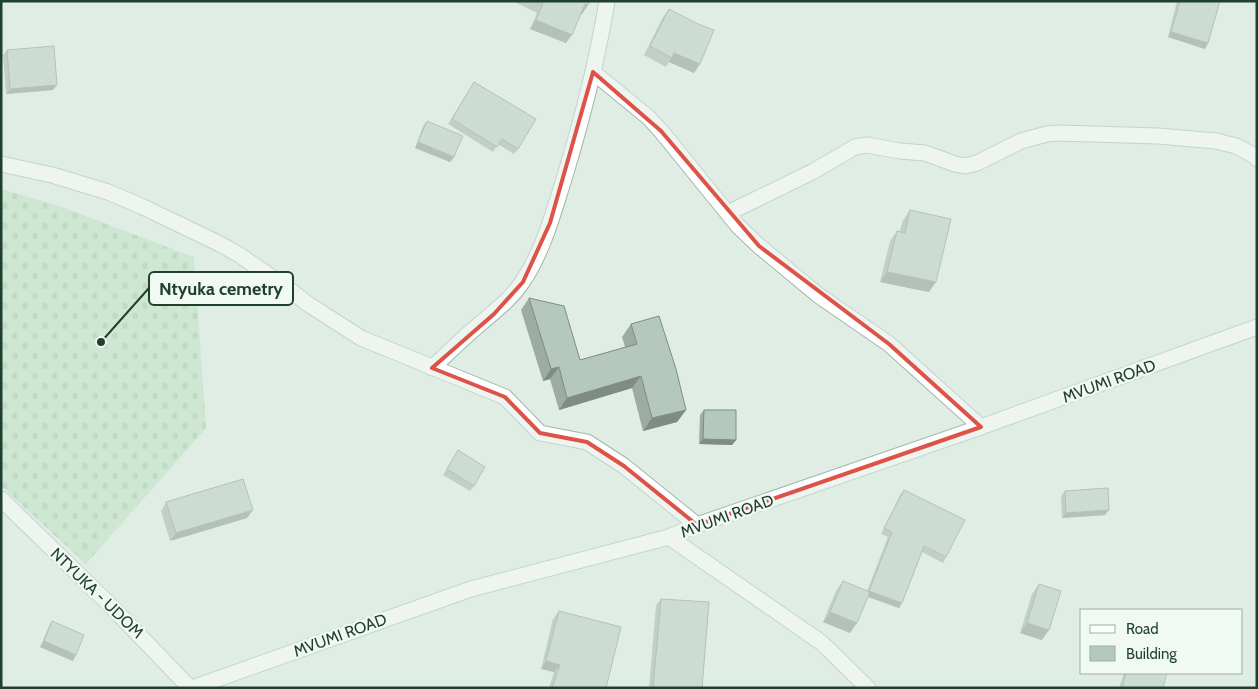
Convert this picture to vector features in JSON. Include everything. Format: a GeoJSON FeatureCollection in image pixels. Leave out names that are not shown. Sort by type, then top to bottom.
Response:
{"type":"FeatureCollection","features":[{"type":"Feature","properties":{"kind":"street"},"geometry":{"type":"LineString","coordinates":[[432,368],[494,314],[523,282],[540,249],[550,223],[579,128],[599,51],[607,1]]}},
{"type":"Feature","properties":{"kind":"street"},"geometry":{"type":"LineString","coordinates":[[593,72],[648,117],[738,226],[778,262],[818,294],[889,344],[981,427]]}},
{"type":"Feature","properties":{"kind":"street"},"geometry":{"type":"LineString","coordinates":[[728,213],[812,172],[855,147],[867,145],[925,153],[965,166],[977,163],[1021,141],[1047,134],[1158,136],[1216,141],[1236,146],[1257,158]]}},
{"type":"Feature","properties":{"kind":"street"},"geometry":{"type":"LineString","coordinates":[[1,164],[52,175],[108,192],[216,242],[238,254],[361,338],[504,397],[540,433],[587,442],[624,466],[697,525]]}},
{"type":"Feature","properties":{"kind":"street","name":"MVUMI ROAD"},"geometry":{"type":"LineString","coordinates":[[191,688],[471,589],[669,537],[697,525],[981,427],[1257,327]]}},
{"type":"Feature","properties":{"kind":"street","name":"NTYUKA - UDOM"},"geometry":{"type":"LineString","coordinates":[[1,499],[112,606],[191,688]]}},
{"type":"Feature","properties":{"kind":"street"},"geometry":{"type":"LineString","coordinates":[[669,537],[822,643],[868,688]]}},
{"type":"Feature","properties":{"kind":"highlighted area"},"geometry":{"type":"Polygon","coordinates":[[[593,72],[661,131],[759,246],[889,344],[981,427],[697,525],[624,466],[587,442],[540,433],[505,397],[432,368],[494,314],[523,282],[550,223],[593,72]]]}},
{"type":"Feature","properties":{"kind":"green space"},"geometry":{"type":"Polygon","coordinates":[[[1,189],[59,206],[194,257],[206,428],[86,564],[1,486],[1,189]]]}},
{"type":"Feature","properties":{"kind":"building"},"geometry":{"type":"Polygon","coordinates":[[[537,1],[589,1],[588,5],[585,4],[572,35],[536,20],[543,4],[537,1]]]}},
{"type":"Feature","properties":{"kind":"building"},"geometry":{"type":"Polygon","coordinates":[[[1180,1],[1220,1],[1208,43],[1171,32],[1180,1]]]}},
{"type":"Feature","properties":{"kind":"building"},"geometry":{"type":"Polygon","coordinates":[[[669,9],[714,30],[700,64],[674,53],[672,58],[650,46],[669,9]]]}},
{"type":"Feature","properties":{"kind":"building"},"geometry":{"type":"Polygon","coordinates":[[[54,46],[57,85],[10,89],[7,50],[54,46]]]}},
{"type":"Feature","properties":{"kind":"building"},"geometry":{"type":"Polygon","coordinates":[[[474,82],[536,119],[518,149],[502,139],[497,147],[452,119],[474,82]]]}},
{"type":"Feature","properties":{"kind":"building"},"geometry":{"type":"Polygon","coordinates":[[[427,121],[463,136],[454,157],[418,142],[427,121]]]}},
{"type":"Feature","properties":{"kind":"building"},"geometry":{"type":"Polygon","coordinates":[[[910,210],[951,219],[936,282],[887,272],[897,231],[905,233],[910,210]]]}},
{"type":"Feature","properties":{"kind":"building"},"geometry":{"type":"Polygon","coordinates":[[[529,298],[564,306],[580,360],[637,344],[631,324],[659,316],[676,369],[686,410],[652,418],[641,376],[567,398],[559,367],[551,369],[529,298]]]}},
{"type":"Feature","properties":{"kind":"building"},"geometry":{"type":"Polygon","coordinates":[[[704,410],[736,410],[736,440],[703,439],[704,410]]]}},
{"type":"Feature","properties":{"kind":"building"},"geometry":{"type":"Polygon","coordinates":[[[458,450],[485,467],[474,486],[447,469],[458,450]]]}},
{"type":"Feature","properties":{"kind":"building"},"geometry":{"type":"Polygon","coordinates":[[[243,479],[253,510],[176,533],[166,502],[243,479]]]}},
{"type":"Feature","properties":{"kind":"building"},"geometry":{"type":"Polygon","coordinates":[[[1108,488],[1109,510],[1066,513],[1065,491],[1108,488]]]}},
{"type":"Feature","properties":{"kind":"building"},"geometry":{"type":"Polygon","coordinates":[[[904,490],[965,520],[946,557],[924,546],[902,603],[869,591],[892,532],[884,528],[904,490]]]}},
{"type":"Feature","properties":{"kind":"building"},"geometry":{"type":"Polygon","coordinates":[[[843,581],[870,592],[857,623],[830,612],[843,581]]]}},
{"type":"Feature","properties":{"kind":"building"},"geometry":{"type":"Polygon","coordinates":[[[1039,584],[1061,591],[1049,630],[1027,623],[1039,584]]]}},
{"type":"Feature","properties":{"kind":"building"},"geometry":{"type":"Polygon","coordinates":[[[661,599],[709,602],[702,688],[653,688],[661,599]]]}},
{"type":"Feature","properties":{"kind":"building"},"geometry":{"type":"Polygon","coordinates":[[[559,611],[621,627],[606,688],[552,688],[560,665],[546,661],[559,611]]]}},
{"type":"Feature","properties":{"kind":"building"},"geometry":{"type":"Polygon","coordinates":[[[52,621],[84,635],[76,655],[44,641],[52,621]]]}},
{"type":"Feature","properties":{"kind":"building"},"geometry":{"type":"Polygon","coordinates":[[[1126,674],[1167,674],[1163,688],[1122,688],[1126,674]]]}},
{"type":"Feature","properties":{"kind":"place","name":"Ntyuka cemetry"},"geometry":{"type":"Point","coordinates":[101,342]}}]}
